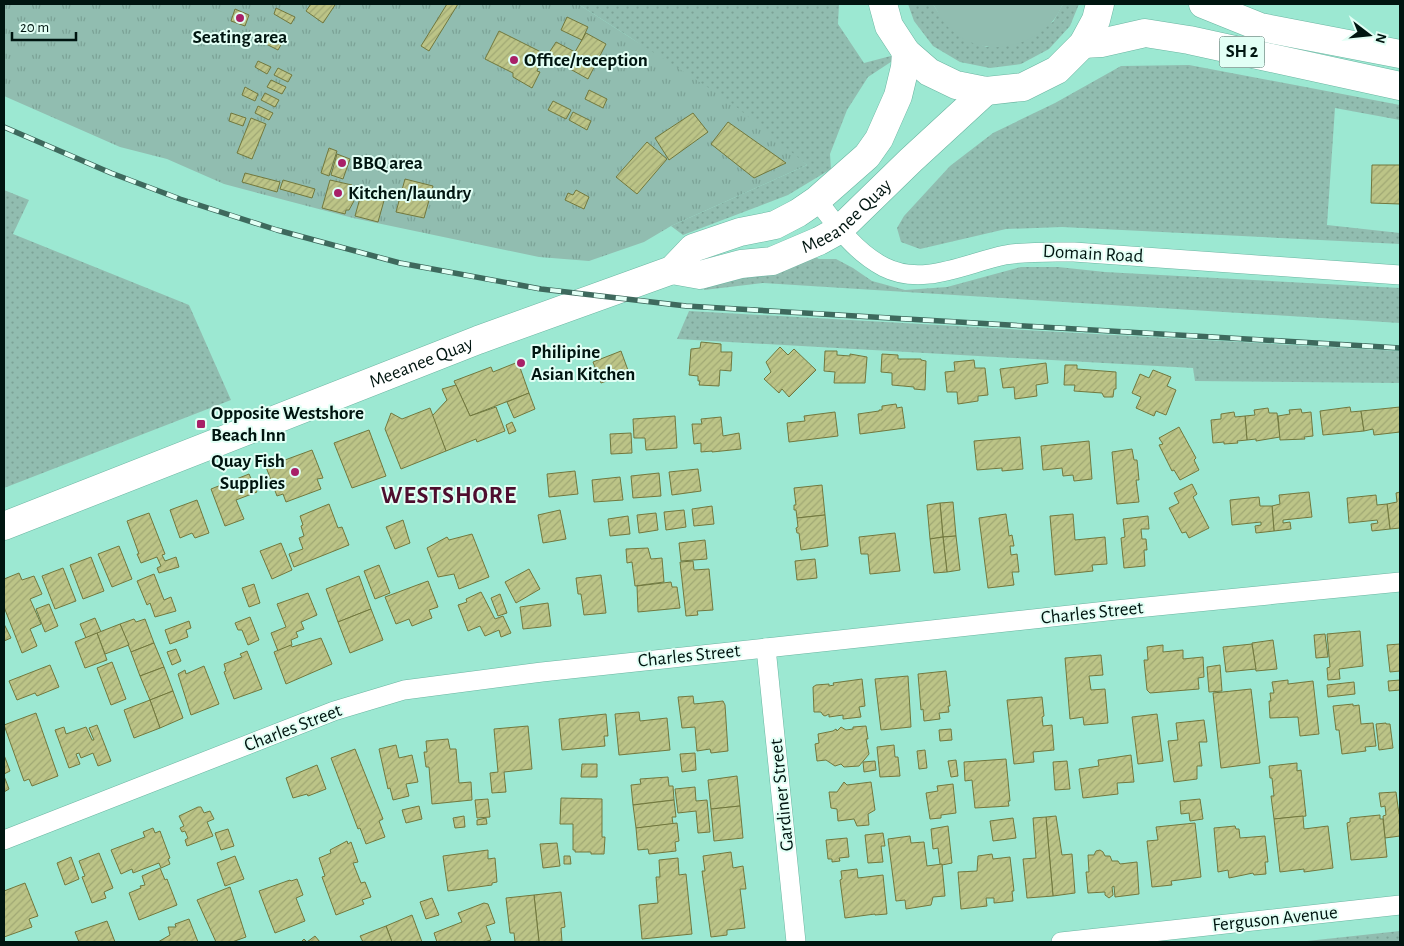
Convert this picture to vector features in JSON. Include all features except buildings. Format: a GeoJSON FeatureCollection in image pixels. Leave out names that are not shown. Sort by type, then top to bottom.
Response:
{"type":"FeatureCollection","features":[{"type":"Feature","properties":{"kind":"main road"},"geometry":{"type":"LineString","coordinates":[[883,4],[889,26],[906,52],[929,72],[956,85],[986,91],[1023,86],[1057,70],[1083,44],[1096,20],[1100,4]]}},
{"type":"Feature","properties":{"kind":"main road","name":"SH 2"},"geometry":{"type":"LineString","coordinates":[[1203,4],[1260,27],[1400,54]]}},
{"type":"Feature","properties":{"kind":"main road","name":"SH 2"},"geometry":{"type":"LineString","coordinates":[[1083,44],[1101,43],[1145,33],[1189,40],[1400,86]]}},
{"type":"Feature","properties":{"kind":"main road","name":"Meeanee Quay"},"geometry":{"type":"LineString","coordinates":[[4,526],[478,340],[672,270],[693,248],[740,232],[775,225],[817,200],[866,156],[879,139],[898,96],[905,67],[906,52]]}},
{"type":"Feature","properties":{"kind":"main road","name":"Meeanee Quay"},"geometry":{"type":"LineString","coordinates":[[672,270],[700,275],[740,264],[772,261],[819,241],[839,230],[986,91]]}},
{"type":"Feature","properties":{"kind":"street","name":"Domain Road"},"geometry":{"type":"LineString","coordinates":[[817,200],[839,230],[870,258],[898,273],[917,275],[935,273],[972,265],[1004,255],[1033,251],[1074,252],[1400,275]]}},
{"type":"Feature","properties":{"kind":"street","name":"Charles Street"},"geometry":{"type":"LineString","coordinates":[[4,840],[334,711],[404,690],[542,672],[1116,610],[1400,582]]}},
{"type":"Feature","properties":{"kind":"street","name":"Gardiner Street"},"geometry":{"type":"LineString","coordinates":[[766,648],[796,942]]}},
{"type":"Feature","properties":{"kind":"street","name":"Ferguson Avenue"},"geometry":{"type":"LineString","coordinates":[[1061,942],[1400,905]]}},
{"type":"Feature","properties":{"kind":"green space"},"geometry":{"type":"Polygon","coordinates":[[[4,4],[578,4],[729,101],[807,165],[671,226],[644,242],[589,261],[539,257],[353,218],[224,184],[167,159],[120,147],[4,96],[4,4]]]}},
{"type":"Feature","properties":{"kind":"green space"},"geometry":{"type":"Polygon","coordinates":[[[578,4],[839,4],[838,24],[864,63],[906,52],[868,77],[847,110],[830,154],[831,169],[788,195],[683,235],[671,226],[807,165],[631,38],[578,4]]]}},
{"type":"Feature","properties":{"kind":"green space"},"geometry":{"type":"Polygon","coordinates":[[[908,4],[933,4],[944,21],[955,32],[987,47],[1053,22],[1063,4],[1079,4],[1070,26],[1049,49],[1021,64],[990,68],[960,62],[933,46],[914,21],[908,4]]]}},
{"type":"Feature","properties":{"kind":"green space"},"geometry":{"type":"Polygon","coordinates":[[[933,4],[1063,4],[1053,21],[1039,33],[1012,45],[998,47],[970,42],[957,35],[945,24],[933,4]]]}},
{"type":"Feature","properties":{"kind":"green space"},"geometry":{"type":"Polygon","coordinates":[[[1189,65],[1400,105],[1400,120],[1335,108],[1327,225],[1400,233],[1400,244],[1062,227],[1006,229],[920,249],[901,242],[897,228],[904,216],[950,166],[993,133],[1055,103],[1121,66],[1189,65]]]}},
{"type":"Feature","properties":{"kind":"green space"},"geometry":{"type":"Polygon","coordinates":[[[4,190],[29,200],[13,234],[189,305],[231,400],[4,488],[4,190]]]}},
{"type":"Feature","properties":{"kind":"green space"},"geometry":{"type":"Polygon","coordinates":[[[798,251],[819,259],[836,259],[872,281],[905,290],[947,287],[1021,267],[1058,267],[1105,272],[1400,288],[1400,323],[763,283],[704,290],[701,277],[798,251]]]}},
{"type":"Feature","properties":{"kind":"green space"},"geometry":{"type":"Polygon","coordinates":[[[689,311],[1400,351],[1400,383],[1195,381],[1193,368],[677,339],[689,311]]]}},
{"type":"Feature","properties":{"kind":"green space"},"geometry":{"type":"Polygon","coordinates":[[[1400,931],[1400,942],[1298,942],[1400,931]]]}},
{"type":"Feature","properties":{"kind":"railway"},"geometry":{"type":"LineString","coordinates":[[4,127],[111,173],[180,199],[277,230],[400,263],[541,289],[686,306],[1400,348]]}},
{"type":"Feature","properties":{"kind":"place","name":"Seating area"},"geometry":{"type":"Point","coordinates":[240,18]}},
{"type":"Feature","properties":{"kind":"place","name":"Office/reception"},"geometry":{"type":"Point","coordinates":[514,60]}},
{"type":"Feature","properties":{"kind":"place","name":"BBQ area"},"geometry":{"type":"Point","coordinates":[342,163]}},
{"type":"Feature","properties":{"kind":"place","name":"Kitchen/laundry"},"geometry":{"type":"Point","coordinates":[338,193]}},
{"type":"Feature","properties":{"kind":"place","name":"Philipine Asian Kitchen"},"geometry":{"type":"Point","coordinates":[521,363]}},
{"type":"Feature","properties":{"kind":"place","name":"Opposite Westshore Beach Inn"},"geometry":{"type":"Point","coordinates":[201,424]}},
{"type":"Feature","properties":{"kind":"place","name":"Quay Fish Supplies"},"geometry":{"type":"Point","coordinates":[295,472]}},
{"type":"Feature","properties":{"kind":"district","name":"WESTSHORE"},"geometry":{"type":"Point","coordinates":[449,496]}}]}
